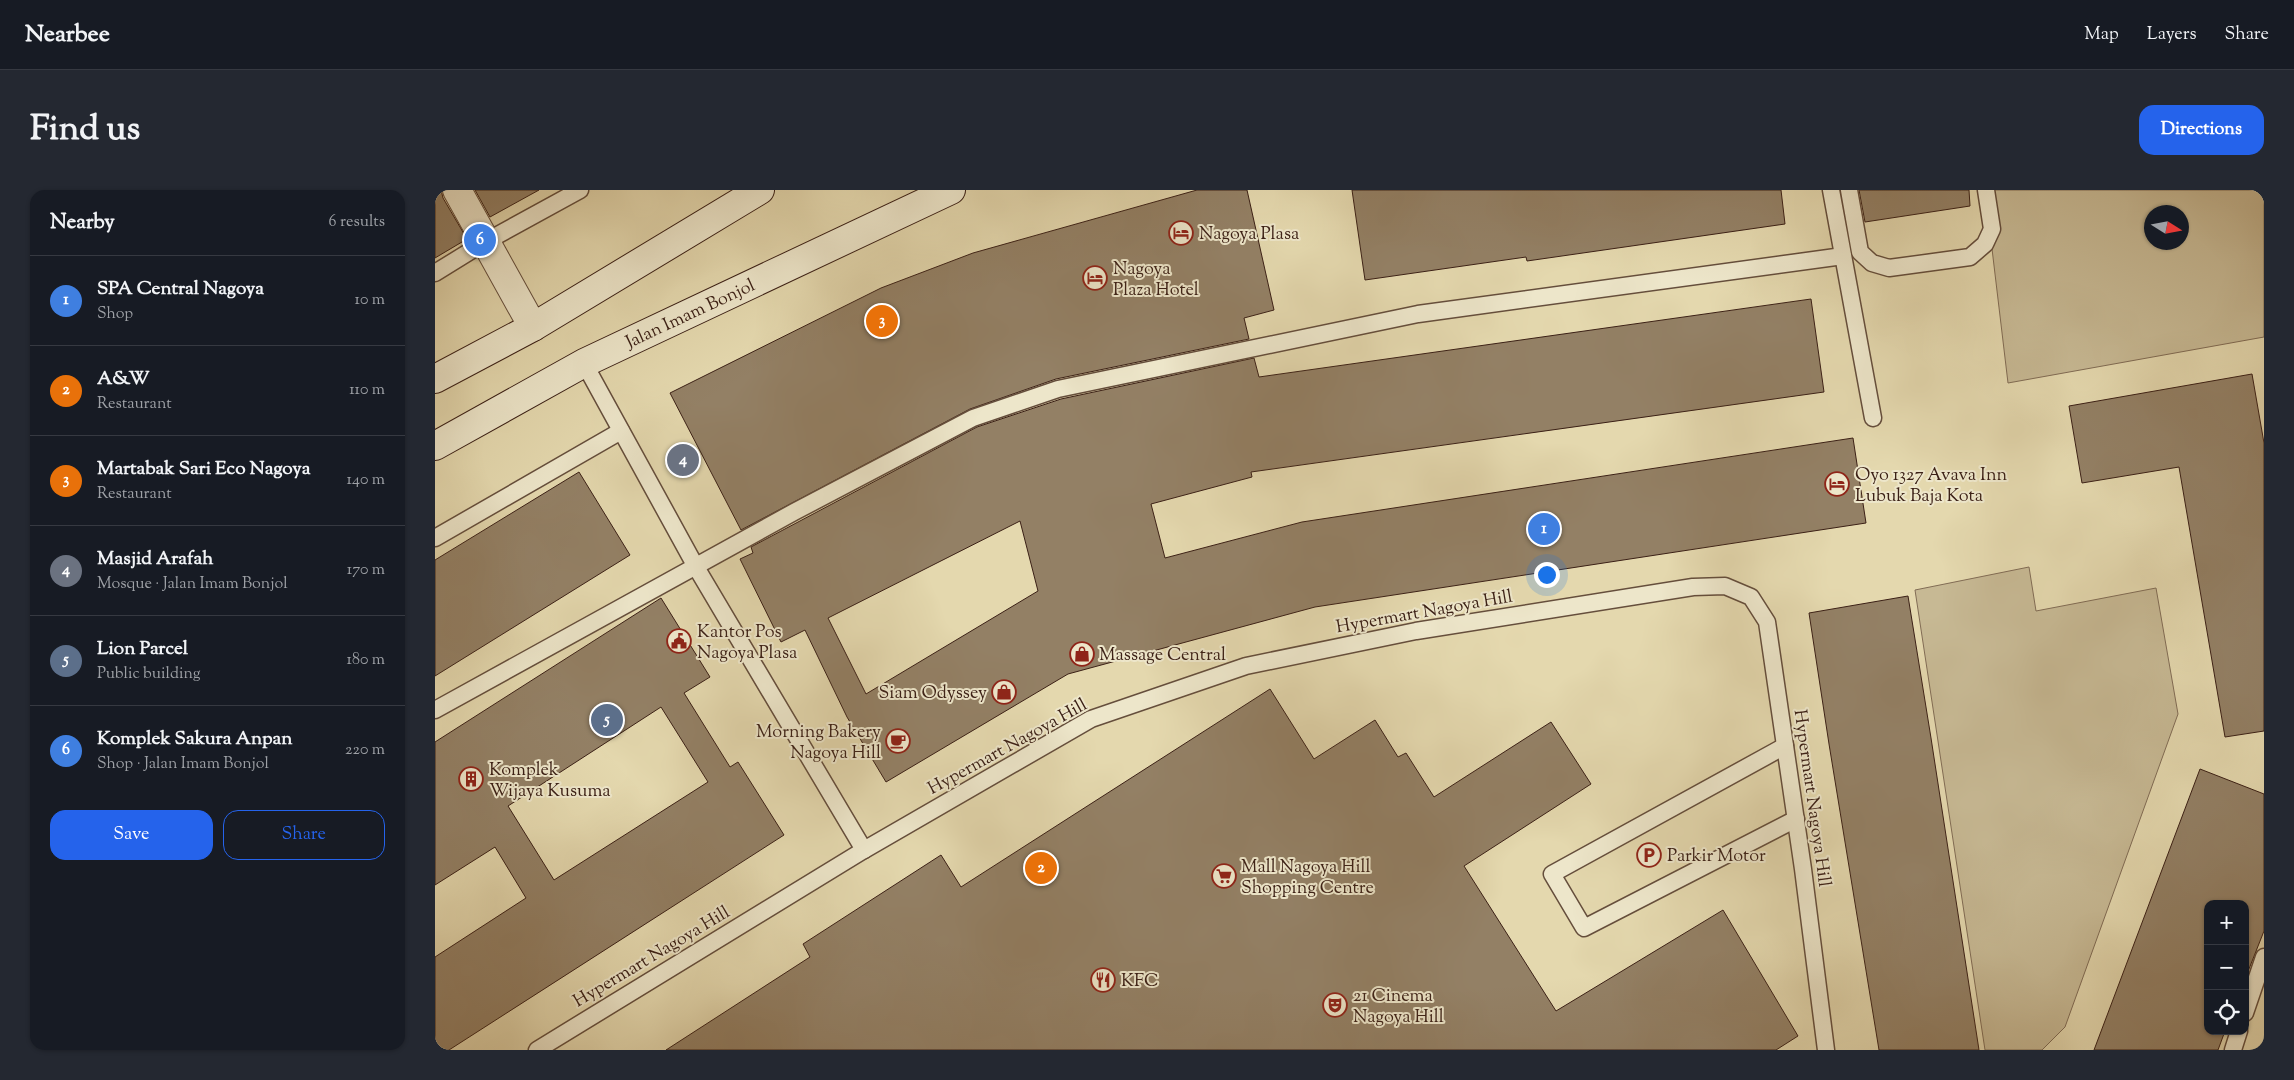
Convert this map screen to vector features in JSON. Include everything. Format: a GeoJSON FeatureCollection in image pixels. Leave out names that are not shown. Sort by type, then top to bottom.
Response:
{"type":"FeatureCollection","features":[{"type":"Feature","properties":{"kind":"main road"},"geometry":{"type":"LineString","coordinates":[[457,190],[533,327]]}},
{"type":"Feature","properties":{"kind":"main road"},"geometry":{"type":"LineString","coordinates":[[435,379],[533,327],[760,190]]}},
{"type":"Feature","properties":{"kind":"main road","name":"Jalan Imam Bonjol"},"geometry":{"type":"LineString","coordinates":[[435,446],[583,363],[951,190]]}},
{"type":"Feature","properties":{"kind":"lane"},"geometry":{"type":"LineString","coordinates":[[435,273],[485,242],[580,190]]}},
{"type":"Feature","properties":{"kind":"lane"},"geometry":{"type":"LineString","coordinates":[[1831,190],[1873,418]]}},
{"type":"Feature","properties":{"kind":"lane"},"geometry":{"type":"LineString","coordinates":[[1849,190],[1860,252],[1872,263],[1889,268],[1970,257],[1985,244],[1992,229],[1986,190]]}},
{"type":"Feature","properties":{"kind":"lane"},"geometry":{"type":"LineString","coordinates":[[435,710],[973,418],[1058,388],[1418,314],[1843,256]]}},
{"type":"Feature","properties":{"kind":"lane"},"geometry":{"type":"LineString","coordinates":[[583,363],[696,567],[864,850]]}},
{"type":"Feature","properties":{"kind":"lane"},"geometry":{"type":"LineString","coordinates":[[435,538],[621,431]]}},
{"type":"Feature","properties":{"kind":"lane","name":"Hypermart Nagoya Hill"},"geometry":{"type":"LineString","coordinates":[[537,1050],[864,850],[1091,719],[1246,666],[1416,631],[1693,587],[1725,586],[1751,597],[1767,622],[1796,819],[1825,1050]]}},
{"type":"Feature","properties":{"kind":"lane"},"geometry":{"type":"LineString","coordinates":[[1785,746],[1552,874],[1584,928],[1796,819]]}},
{"type":"Feature","properties":{"kind":"lane"},"geometry":{"type":"LineString","coordinates":[[2249,1000],[2264,957]]}},
{"type":"Feature","properties":{"kind":"lane"},"geometry":{"type":"LineString","coordinates":[[2233,1050],[2238,1035]]}},
{"type":"Feature","properties":{"kind":"shaded area"},"geometry":{"type":"Polygon","coordinates":[[[1985,190],[2264,190],[2264,337],[2008,383],[1985,190]]]}},
{"type":"Feature","properties":{"kind":"shaded area"},"geometry":{"type":"Polygon","coordinates":[[[2029,567],[2036,611],[2156,588],[2178,714],[2065,1027],[2042,1050],[1985,1050],[1915,590],[2029,567]]]}},
{"type":"Feature","properties":{"kind":"building"},"geometry":{"type":"Polygon","coordinates":[[[435,190],[441,190],[443,198],[467,239],[435,258],[435,190]]]}},
{"type":"Feature","properties":{"kind":"building"},"geometry":{"type":"Polygon","coordinates":[[[475,190],[539,190],[490,217],[475,190]]]}},
{"type":"Feature","properties":{"kind":"building"},"geometry":{"type":"Polygon","coordinates":[[[1197,190],[1247,190],[1274,310],[1244,318],[1249,339],[1056,379],[970,409],[741,530],[670,393],[881,288],[973,253],[1197,190]]]}},
{"type":"Feature","properties":{"kind":"building"},"geometry":{"type":"Polygon","coordinates":[[[1352,190],[1781,190],[1785,224],[1527,261],[1526,257],[1365,280],[1352,190]]]}},
{"type":"Feature","properties":{"kind":"building"},"geometry":{"type":"Polygon","coordinates":[[[1859,190],[1969,190],[1970,206],[1865,222],[1859,190]]]}},
{"type":"Feature","properties":{"kind":"building"},"geometry":{"type":"Polygon","coordinates":[[[1811,299],[1824,392],[1251,472],[1252,477],[1151,504],[1165,558],[1302,522],[1853,438],[1866,523],[1315,607],[1068,674],[886,782],[847,717],[805,630],[781,642],[740,559],[753,553],[751,547],[977,427],[1061,399],[1254,358],[1259,377],[1811,299]],[[1020,521],[828,618],[866,694],[1038,591],[1020,521]]]}},
{"type":"Feature","properties":{"kind":"building"},"geometry":{"type":"Polygon","coordinates":[[[2252,374],[2264,443],[2264,731],[2225,737],[2179,467],[2082,483],[2069,406],[2252,374]]]}},
{"type":"Feature","properties":{"kind":"building"},"geometry":{"type":"Polygon","coordinates":[[[579,472],[630,555],[435,676],[435,560],[579,472]]]}},
{"type":"Feature","properties":{"kind":"building"},"geometry":{"type":"Polygon","coordinates":[[[1908,596],[1979,1050],[1879,1050],[1829,744],[1809,613],[1908,596]]]}},
{"type":"Feature","properties":{"kind":"building"},"geometry":{"type":"Polygon","coordinates":[[[661,598],[710,677],[684,693],[730,767],[738,762],[784,835],[449,1050],[435,1050],[435,957],[526,898],[495,847],[435,885],[435,742],[661,598]],[[661,707],[508,806],[554,880],[708,782],[661,707]]]}},
{"type":"Feature","properties":{"kind":"building","name":"Mall Nagoya Hill Shopping Centre"},"geometry":{"type":"Polygon","coordinates":[[[1270,689],[1314,759],[1375,720],[1398,757],[1406,753],[1434,797],[1551,722],[1591,784],[1464,866],[1556,1011],[1723,910],[1798,1036],[1776,1050],[666,1050],[810,957],[803,944],[941,855],[961,887],[1270,689]]]}},
{"type":"Feature","properties":{"kind":"building"},"geometry":{"type":"Polygon","coordinates":[[[2200,769],[2264,794],[2264,931],[2249,969],[2249,900],[2204,900],[2204,1035],[2224,1035],[2218,1050],[2094,1050],[2200,769]]]}},
{"type":"Feature","properties":{"kind":"place","name":"Nagoya Plasa"},"geometry":{"type":"Point","coordinates":[1181,233]}},
{"type":"Feature","properties":{"kind":"place","name":"Komplek Sakura Anpan"},"geometry":{"type":"Point","coordinates":[480,240]}},
{"type":"Feature","properties":{"kind":"place","name":"Nagoya Plaza Hotel"},"geometry":{"type":"Point","coordinates":[1095,278]}},
{"type":"Feature","properties":{"kind":"place","name":"Martabak Sari Eco Nagoya"},"geometry":{"type":"Point","coordinates":[882,321]}},
{"type":"Feature","properties":{"kind":"place","name":"Masjid Arafah"},"geometry":{"type":"Point","coordinates":[683,460]}},
{"type":"Feature","properties":{"kind":"place","name":"Oyo 1327 Avava Inn Lubuk Baja Kota"},"geometry":{"type":"Point","coordinates":[1837,484]}},
{"type":"Feature","properties":{"kind":"place","name":"SPA Central Nagoya"},"geometry":{"type":"Point","coordinates":[1544,529]}},
{"type":"Feature","properties":{"kind":"place","name":"Kantor Pos Nagoya Plasa"},"geometry":{"type":"Point","coordinates":[679,641]}},
{"type":"Feature","properties":{"kind":"place","name":"Massage Central"},"geometry":{"type":"Point","coordinates":[1082,654]}},
{"type":"Feature","properties":{"kind":"place","name":"Siam Odyssey"},"geometry":{"type":"Point","coordinates":[1004,692]}},
{"type":"Feature","properties":{"kind":"place","name":"Lion Parcel"},"geometry":{"type":"Point","coordinates":[607,720]}},
{"type":"Feature","properties":{"kind":"place","name":"Morning Bakery Nagoya Hill"},"geometry":{"type":"Point","coordinates":[898,741]}},
{"type":"Feature","properties":{"kind":"place","name":"Komplek Wijaya Kusuma"},"geometry":{"type":"Point","coordinates":[471,779]}},
{"type":"Feature","properties":{"kind":"place","name":"Parkir Motor"},"geometry":{"type":"Point","coordinates":[1649,855]}},
{"type":"Feature","properties":{"kind":"place","name":"A&W"},"geometry":{"type":"Point","coordinates":[1041,868]}},
{"type":"Feature","properties":{"kind":"place","name":"Mall Nagoya Hill Shopping Centre"},"geometry":{"type":"Point","coordinates":[1224,876]}},
{"type":"Feature","properties":{"kind":"place","name":"KFC"},"geometry":{"type":"Point","coordinates":[1103,980]}},
{"type":"Feature","properties":{"kind":"place","name":"21 Cinema Nagoya Hill"},"geometry":{"type":"Point","coordinates":[1335,1005]}}]}
